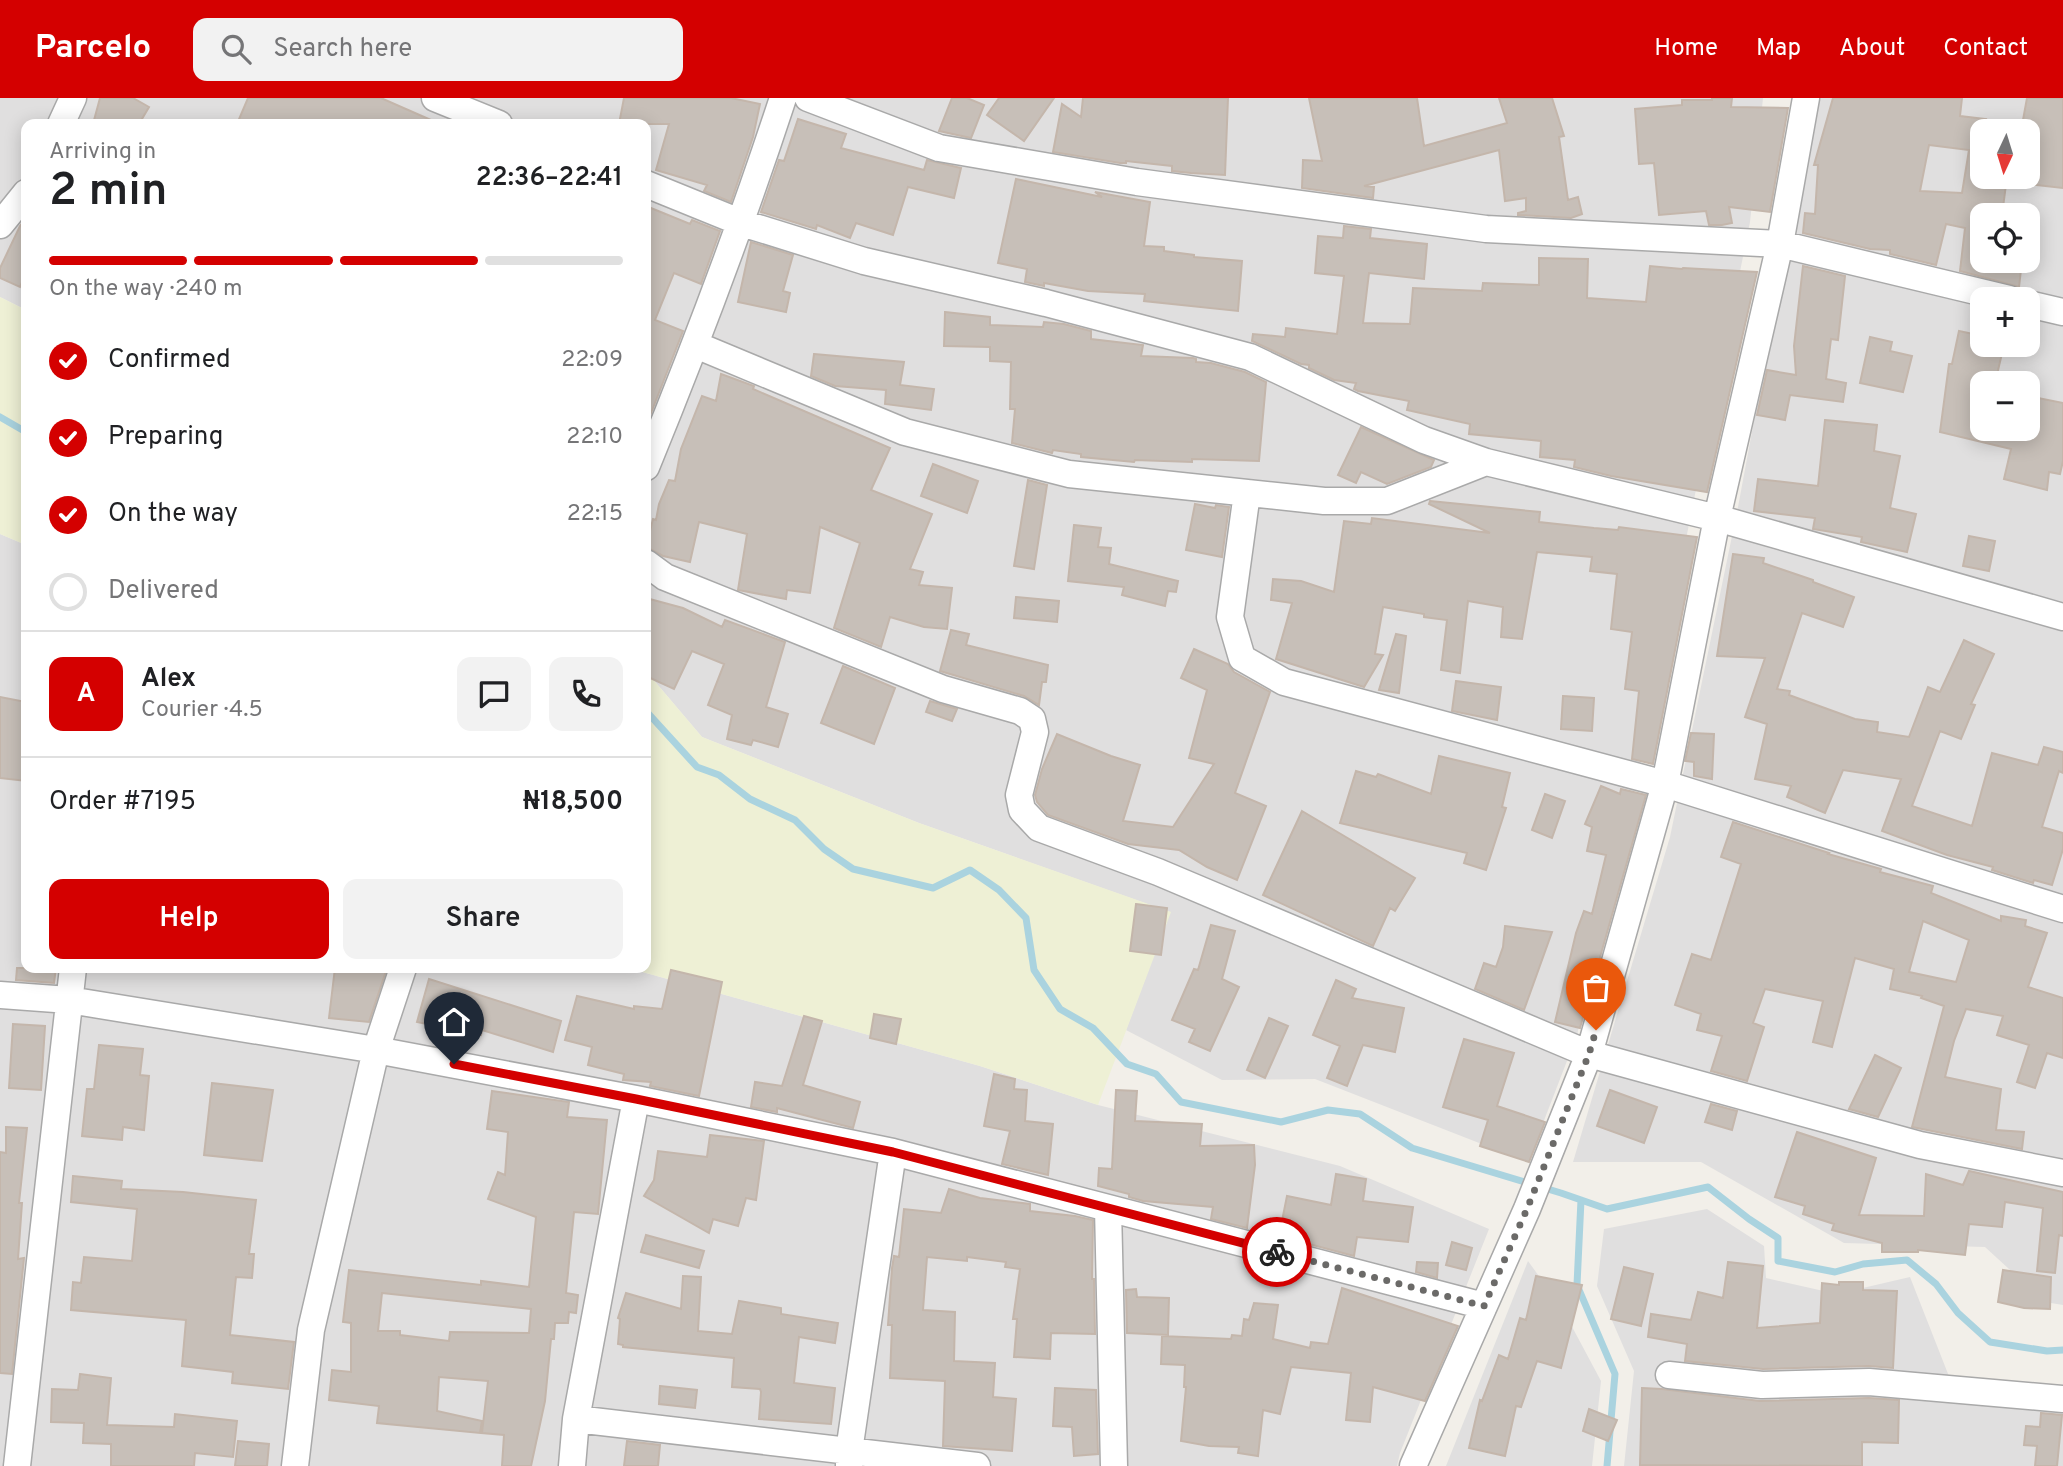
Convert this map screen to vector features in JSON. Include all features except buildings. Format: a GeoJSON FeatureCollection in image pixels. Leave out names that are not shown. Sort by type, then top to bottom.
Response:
{"type":"FeatureCollection","features":[{"type":"Feature","properties":{"kind":"street"},"geometry":{"type":"LineString","coordinates":[[63,119],[73,98]]}},
{"type":"Feature","properties":{"kind":"street"},"geometry":{"type":"LineString","coordinates":[[435,98],[487,119]]}},
{"type":"Feature","properties":{"kind":"street"},"geometry":{"type":"LineString","coordinates":[[651,454],[742,223],[783,98]]}},
{"type":"Feature","properties":{"kind":"street"},"geometry":{"type":"LineString","coordinates":[[808,98],[939,148],[1136,182],[1486,229],[1780,244],[1970,290]]}},
{"type":"Feature","properties":{"kind":"street"},"geometry":{"type":"LineString","coordinates":[[1413,1466],[1527,1209],[1589,1054],[1665,784],[1717,518],[1780,244],[1806,98]]}},
{"type":"Feature","properties":{"kind":"street"},"geometry":{"type":"LineString","coordinates":[[651,186],[742,223],[864,261],[1046,303],[1250,357],[1424,440],[1486,462],[1717,518],[2063,617]]}},
{"type":"Feature","properties":{"kind":"street"},"geometry":{"type":"LineString","coordinates":[[0,225],[21,199]]}},
{"type":"Feature","properties":{"kind":"street"},"geometry":{"type":"LineString","coordinates":[[2040,307],[2063,312]]}},
{"type":"Feature","properties":{"kind":"street"},"geometry":{"type":"LineString","coordinates":[[696,345],[905,432],[1069,474],[1324,501],[1387,502],[1486,462]]}},
{"type":"Feature","properties":{"kind":"street"},"geometry":{"type":"LineString","coordinates":[[1247,493],[1230,617],[1242,658],[1284,682],[1665,784],[2063,909]]}},
{"type":"Feature","properties":{"kind":"street"},"geometry":{"type":"LineString","coordinates":[[651,567],[665,578],[943,689],[1020,711],[1032,719],[1035,732],[1019,795],[1022,810],[1038,828],[1158,872],[1589,1054],[1920,1145],[2063,1173]]}},
{"type":"Feature","properties":{"kind":"street"},"geometry":{"type":"LineString","coordinates":[[17,1466],[72,973]]}},
{"type":"Feature","properties":{"kind":"street"},"geometry":{"type":"LineString","coordinates":[[295,1466],[311,1330],[376,1050],[401,973]]}},
{"type":"Feature","properties":{"kind":"street"},"geometry":{"type":"LineString","coordinates":[[0,995],[69,1000],[376,1050],[636,1099],[893,1152],[1484,1306]]}},
{"type":"Feature","properties":{"kind":"street"},"geometry":{"type":"LineString","coordinates":[[572,1466],[576,1419],[636,1099]]}},
{"type":"Feature","properties":{"kind":"street"},"geometry":{"type":"LineString","coordinates":[[849,1458],[893,1152]]}},
{"type":"Feature","properties":{"kind":"street"},"geometry":{"type":"LineString","coordinates":[[1108,1208],[1114,1466]]}},
{"type":"Feature","properties":{"kind":"street"},"geometry":{"type":"LineString","coordinates":[[1669,1375],[1762,1385],[1869,1382],[2063,1399]]}},
{"type":"Feature","properties":{"kind":"street"},"geometry":{"type":"LineString","coordinates":[[576,1419],[849,1458],[977,1466]]}},
{"type":"Feature","properties":{"kind":"shaded area"},"geometry":{"type":"Polygon","coordinates":[[[0,98],[1763,98],[1750,222],[1641,762],[1577,1035],[1528,1162],[1315,1079],[1222,1080],[1126,1030],[1170,912],[919,823],[702,737],[651,677],[651,119],[21,119],[21,308],[0,297],[0,98]]]}},
{"type":"Feature","properties":{"kind":"shaded area"},"geometry":{"type":"Polygon","coordinates":[[[1814,98],[2063,98],[2063,1305],[2045,1302],[1985,1247],[1844,1243],[1701,1162],[1573,1162],[1670,837],[1738,507],[1814,98]]]}},
{"type":"Feature","properties":{"kind":"shaded area"},"geometry":{"type":"Polygon","coordinates":[[[0,534],[21,543],[21,973],[646,973],[980,1066],[1098,1105],[1340,1166],[1489,1229],[1397,1466],[0,1466],[0,534]]]}},
{"type":"Feature","properties":{"kind":"shaded area"},"geometry":{"type":"Polygon","coordinates":[[[1707,1209],[1764,1246],[1766,1278],[1837,1294],[1910,1277],[1952,1384],[2063,1405],[2063,1466],[1624,1466],[1634,1371],[1597,1286],[1604,1229],[1707,1209]]]}},
{"type":"Feature","properties":{"kind":"shaded area"},"geometry":{"type":"Polygon","coordinates":[[[1528,1261],[1562,1308],[1601,1381],[1592,1466],[1446,1466],[1528,1261]]]}},
{"type":"Feature","properties":{"kind":"green space"},"geometry":{"type":"Polygon","coordinates":[[[0,297],[21,308],[21,543],[0,534],[0,297]]]}},
{"type":"Feature","properties":{"kind":"green space"},"geometry":{"type":"Polygon","coordinates":[[[651,677],[702,737],[919,823],[1171,912],[1098,1105],[980,1066],[646,973],[651,973],[651,677]]]}},
{"type":"Feature","properties":{"kind":"waterway"},"geometry":{"type":"LineString","coordinates":[[0,417],[21,429]]}},
{"type":"Feature","properties":{"kind":"waterway"},"geometry":{"type":"LineString","coordinates":[[651,716],[697,767],[719,775],[750,799],[795,820],[824,849],[853,869],[933,888],[970,870],[999,890],[1026,918],[1034,970],[1060,1009],[1093,1028],[1127,1064],[1156,1074],[1181,1102],[1281,1122],[1328,1110],[1360,1114],[1412,1148],[1607,1209],[1708,1187],[1778,1238],[1778,1261],[1835,1272],[1863,1264],[1907,1260],[1936,1284],[1958,1313],[1990,1342],[2047,1351],[2063,1350]]}},
{"type":"Feature","properties":{"kind":"waterway"},"geometry":{"type":"LineString","coordinates":[[1581,1200],[1577,1285],[1615,1374],[1607,1466]]}},
{"type":"Feature","properties":{"kind":"way so far"},"geometry":{"type":"LineString","coordinates":[[1277,1252],[1484,1306],[1527,1209],[1589,1054],[1596,1030]]}},
{"type":"Feature","properties":{"kind":"route"},"geometry":{"type":"LineString","coordinates":[[454,1064],[893,1152],[1277,1252]]}}]}
